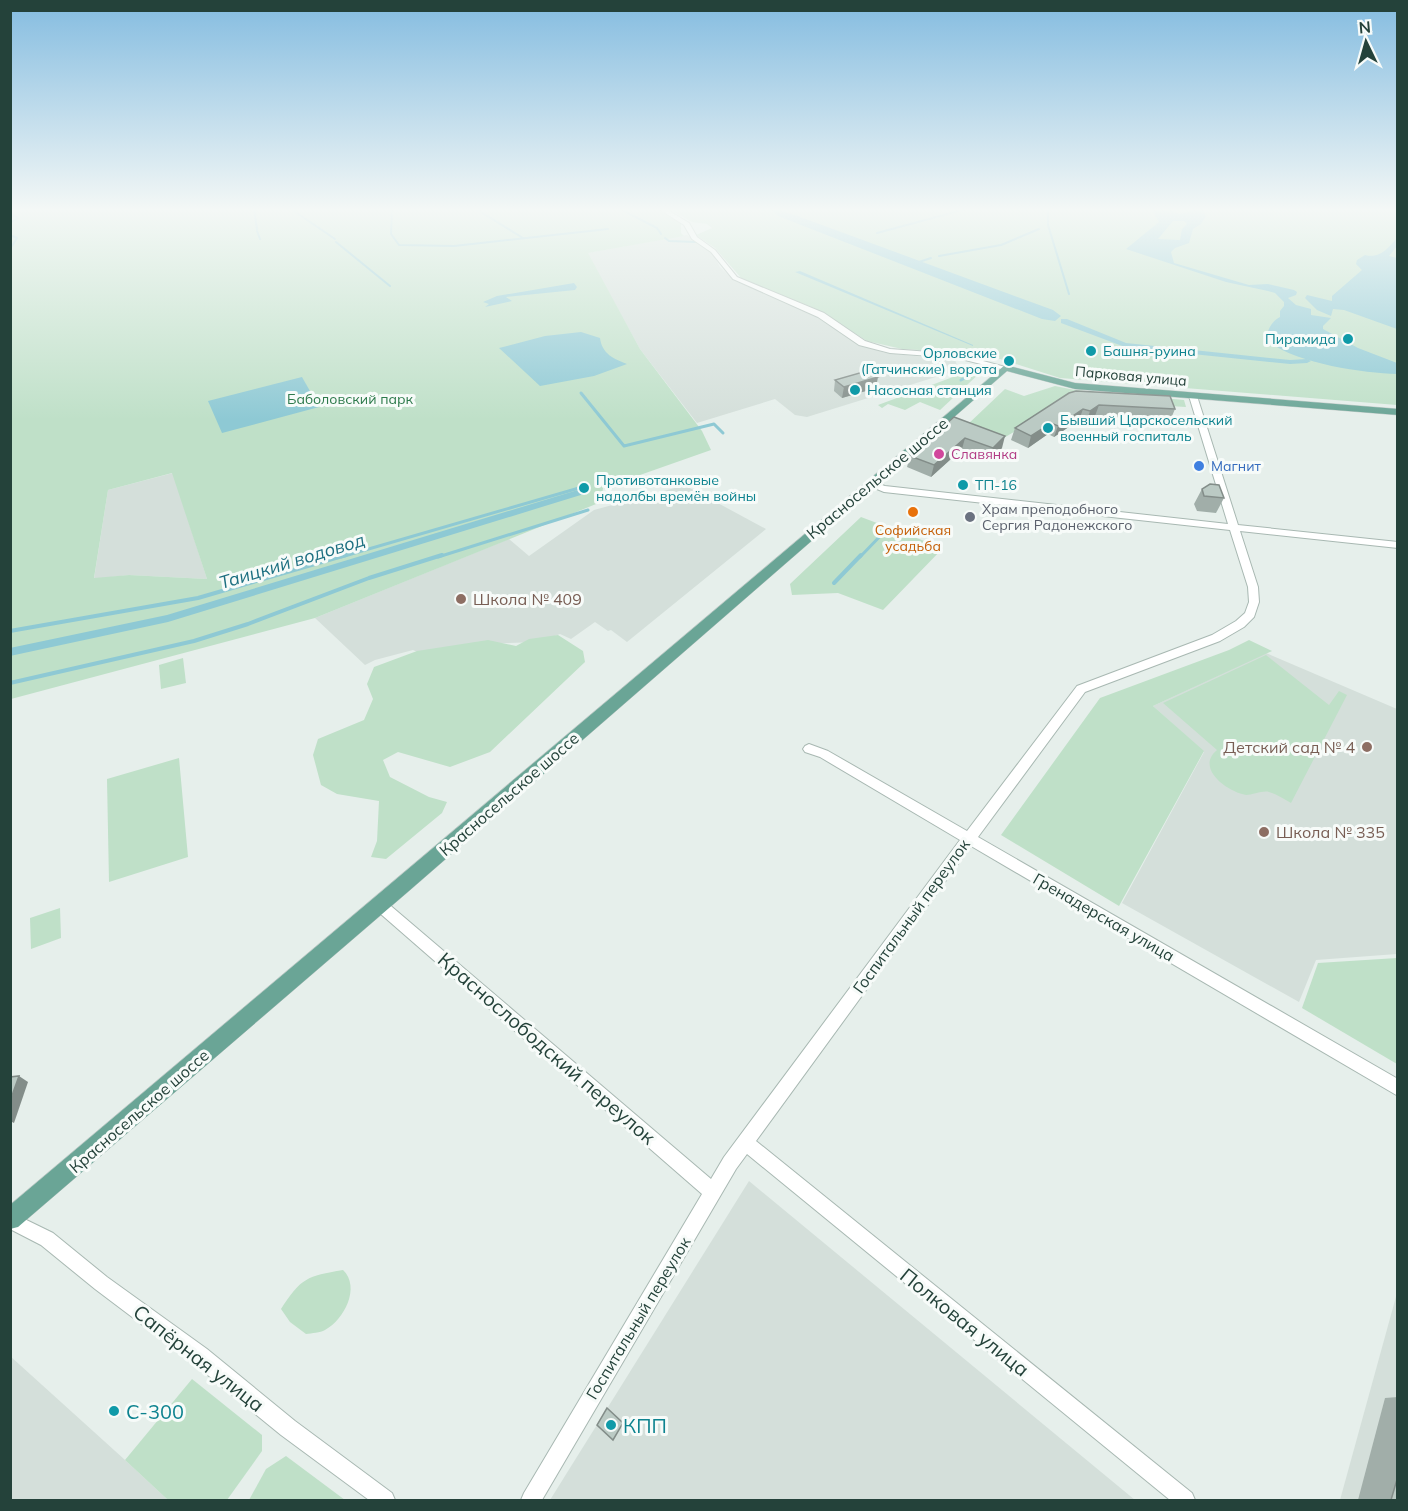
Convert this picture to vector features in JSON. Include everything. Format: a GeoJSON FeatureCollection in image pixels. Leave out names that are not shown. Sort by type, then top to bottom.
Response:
{"type":"FeatureCollection","features":[{"type":"Feature","properties":{"kind":"main road","name":"Парковая улица"},"geometry":{"type":"LineString","coordinates":[[1005,368],[1075,386],[1398,412]]}},
{"type":"Feature","properties":{"kind":"main road","name":"Красносельское шоссе"},"geometry":{"type":"LineString","coordinates":[[11,1219],[381,905],[1005,368]]}},
{"type":"Feature","properties":{"kind":"street","name":"Парковая улица"},"geometry":{"type":"LineString","coordinates":[[739,280],[821,315],[862,343],[890,351],[957,356],[1005,368]]}},
{"type":"Feature","properties":{"kind":"street","name":"Госпитальный переулок"},"geometry":{"type":"LineString","coordinates":[[531,1500],[713,1192],[746,1143],[968,838],[1081,689],[1216,638],[1240,624],[1250,614],[1254,602],[1253,587],[1193,396]]}},
{"type":"Feature","properties":{"kind":"street"},"geometry":{"type":"LineString","coordinates":[[870,484],[895,490],[1398,545]]}},
{"type":"Feature","properties":{"kind":"street","name":"Гренадерская улица"},"geometry":{"type":"LineString","coordinates":[[809,749],[824,754],[1398,1088]]}},
{"type":"Feature","properties":{"kind":"street","name":"Краснослободский переулок"},"geometry":{"type":"LineString","coordinates":[[381,905],[713,1192]]}},
{"type":"Feature","properties":{"kind":"street","name":"Полковая улица"},"geometry":{"type":"LineString","coordinates":[[746,1143],[1185,1500]]}},
{"type":"Feature","properties":{"kind":"street","name":"Сапёрная улица"},"geometry":{"type":"LineString","coordinates":[[11,1219],[47,1239],[101,1283],[200,1356],[288,1428],[385,1500]]}},
{"type":"Feature","properties":{"kind":"shaded area"},"geometry":{"type":"Polygon","coordinates":[[[602,280],[733,280],[809,312],[856,343],[885,353],[955,360],[958,367],[955,371],[807,417],[795,415],[775,399],[697,423],[640,349],[602,280]]]}},
{"type":"Feature","properties":{"kind":"shaded area"},"geometry":{"type":"Polygon","coordinates":[[[173,473],[207,579],[129,575],[94,579],[108,490],[173,473]]]}},
{"type":"Feature","properties":{"kind":"shaded area"},"geometry":{"type":"Polygon","coordinates":[[[682,486],[688,487],[766,529],[627,642],[595,622],[571,639],[560,634],[539,642],[480,644],[449,666],[413,650],[365,665],[315,618],[509,539],[529,556],[594,510],[682,486]]]}},
{"type":"Feature","properties":{"kind":"shaded area","name":"Школа № 335"},"geometry":{"type":"Polygon","coordinates":[[[1266,653],[1397,709],[1397,954],[1316,960],[1299,1002],[1122,903],[1204,752],[1153,706],[1266,653]]]}},
{"type":"Feature","properties":{"kind":"shaded area"},"geometry":{"type":"Polygon","coordinates":[[[749,1181],[1135,1500],[550,1500],[749,1181]]]}},
{"type":"Feature","properties":{"kind":"shaded area"},"geometry":{"type":"Polygon","coordinates":[[[1397,1293],[1397,1500],[1340,1500],[1397,1293]]]}},
{"type":"Feature","properties":{"kind":"shaded area"},"geometry":{"type":"Polygon","coordinates":[[[10,1356],[125,1460],[168,1500],[11,1500],[10,1356]]]}},
{"type":"Feature","properties":{"kind":"green space","name":"Баболовский парк"},"geometry":{"type":"Polygon","coordinates":[[[11,280],[602,280],[640,349],[702,431],[711,450],[603,488],[601,502],[315,618],[11,699],[11,280]],[[172,473],[108,490],[94,578],[129,575],[207,579],[172,473]]]}},
{"type":"Feature","properties":{"kind":"green space"},"geometry":{"type":"Polygon","coordinates":[[[743,280],[1397,280],[1397,405],[1060,378],[972,350],[952,352],[902,349],[867,341],[814,308],[743,280]]]}},
{"type":"Feature","properties":{"kind":"green space"},"geometry":{"type":"Polygon","coordinates":[[[977,368],[982,371],[940,410],[920,402],[905,410],[888,404],[882,408],[878,405],[977,368]]]}},
{"type":"Feature","properties":{"kind":"green space"},"geometry":{"type":"Polygon","coordinates":[[[1055,386],[1075,390],[1184,400],[1186,407],[1067,400],[1002,439],[966,426],[1005,389],[1024,396],[1055,386]]]}},
{"type":"Feature","properties":{"kind":"green space"},"geometry":{"type":"Polygon","coordinates":[[[861,517],[943,548],[883,610],[838,593],[792,595],[790,584],[861,517]]]}},
{"type":"Feature","properties":{"kind":"green space"},"geometry":{"type":"Polygon","coordinates":[[[558,635],[583,651],[585,662],[490,752],[450,767],[398,752],[383,760],[390,777],[429,797],[447,802],[442,813],[386,859],[371,857],[377,841],[379,801],[337,794],[321,785],[313,755],[318,739],[364,720],[373,699],[367,684],[374,667],[417,651],[488,640],[516,646],[529,639],[558,635]]]}},
{"type":"Feature","properties":{"kind":"green space"},"geometry":{"type":"Polygon","coordinates":[[[1249,640],[1272,651],[1153,706],[1204,751],[1119,906],[1001,835],[1100,698],[1229,650],[1249,640]]]}},
{"type":"Feature","properties":{"kind":"green space"},"geometry":{"type":"Polygon","coordinates":[[[1266,655],[1329,705],[1339,691],[1347,695],[1291,803],[1269,792],[1246,795],[1223,784],[1211,771],[1211,757],[1217,750],[1163,703],[1266,655]]]}},
{"type":"Feature","properties":{"kind":"green space"},"geometry":{"type":"Polygon","coordinates":[[[183,658],[186,683],[161,689],[159,665],[183,658]]]}},
{"type":"Feature","properties":{"kind":"green space"},"geometry":{"type":"Polygon","coordinates":[[[179,758],[188,857],[109,882],[107,779],[179,758]]]}},
{"type":"Feature","properties":{"kind":"green space"},"geometry":{"type":"Polygon","coordinates":[[[60,908],[61,938],[31,949],[30,918],[60,908]]]}},
{"type":"Feature","properties":{"kind":"green space"},"geometry":{"type":"Polygon","coordinates":[[[1397,958],[1397,1064],[1302,1008],[1318,963],[1397,958]]]}},
{"type":"Feature","properties":{"kind":"green space"},"geometry":{"type":"Polygon","coordinates":[[[343,1270],[348,1277],[350,1294],[344,1311],[332,1325],[321,1332],[306,1334],[290,1322],[281,1309],[300,1285],[321,1274],[343,1270]]]}},
{"type":"Feature","properties":{"kind":"green space"},"geometry":{"type":"Polygon","coordinates":[[[192,1379],[262,1435],[262,1451],[227,1500],[168,1500],[125,1460],[192,1379]]]}},
{"type":"Feature","properties":{"kind":"green space"},"geometry":{"type":"Polygon","coordinates":[[[286,1456],[345,1500],[249,1500],[266,1469],[286,1456]]]}},
{"type":"Feature","properties":{"kind":"water"},"geometry":{"type":"Polygon","coordinates":[[[813,280],[820,280],[973,346],[813,280]]]}},
{"type":"Feature","properties":{"kind":"water"},"geometry":{"type":"Polygon","coordinates":[[[941,280],[970,280],[1053,310],[1061,316],[1055,321],[1042,319],[941,280]]]}},
{"type":"Feature","properties":{"kind":"water"},"geometry":{"type":"Polygon","coordinates":[[[1218,280],[1230,280],[1249,285],[1268,284],[1294,290],[1297,292],[1296,295],[1288,298],[1296,305],[1311,309],[1311,315],[1331,318],[1323,329],[1358,348],[1397,363],[1397,374],[1366,372],[1329,365],[1311,361],[1279,348],[1267,340],[1267,333],[1274,321],[1280,317],[1284,302],[1275,293],[1218,280]]]}},
{"type":"Feature","properties":{"kind":"water"},"geometry":{"type":"Polygon","coordinates":[[[1351,280],[1397,280],[1397,329],[1344,310],[1333,309],[1331,316],[1317,310],[1305,298],[1307,295],[1332,301],[1332,296],[1351,280]]]}},
{"type":"Feature","properties":{"kind":"water"},"geometry":{"type":"Polygon","coordinates":[[[574,283],[577,287],[575,290],[506,297],[512,301],[485,307],[489,304],[483,302],[497,296],[574,283]]]}},
{"type":"Feature","properties":{"kind":"water"},"geometry":{"type":"Polygon","coordinates":[[[581,332],[600,338],[606,352],[627,364],[594,376],[540,386],[499,348],[545,336],[581,332]]]}},
{"type":"Feature","properties":{"kind":"water"},"geometry":{"type":"Polygon","coordinates":[[[302,377],[319,407],[222,433],[208,401],[302,377]]]}},
{"type":"Feature","properties":{"kind":"building"},"geometry":{"type":"Polygon","coordinates":[[[870,370],[878,377],[844,387],[835,380],[870,370]]]}},
{"type":"Feature","properties":{"kind":"building"},"geometry":{"type":"Polygon","coordinates":[[[1076,391],[1170,396],[1175,409],[1099,405],[1090,411],[1083,409],[1058,426],[1051,423],[1031,436],[1015,428],[1069,393],[1076,391]]]}},
{"type":"Feature","properties":{"kind":"building"},"geometry":{"type":"Polygon","coordinates":[[[954,417],[1005,436],[993,448],[965,438],[934,465],[910,456],[954,417]]]}},
{"type":"Feature","properties":{"kind":"building"},"geometry":{"type":"Polygon","coordinates":[[[1210,484],[1219,485],[1224,498],[1204,496],[1202,489],[1210,484]]]}},
{"type":"Feature","properties":{"kind":"building"},"geometry":{"type":"Polygon","coordinates":[[[19,1076],[10,1101],[10,1077],[19,1076]]]}},
{"type":"Feature","properties":{"kind":"building","name":"КПП"},"geometry":{"type":"Polygon","coordinates":[[[607,1408],[623,1423],[613,1440],[597,1425],[607,1408]]]}},
{"type":"Feature","properties":{"kind":"building"},"geometry":{"type":"Polygon","coordinates":[[[1398,1476],[1398,1500],[1391,1500],[1398,1476]]]}},
{"type":"Feature","properties":{"kind":"waterway"},"geometry":{"type":"LineString","coordinates":[[382,280],[390,286]]}},
{"type":"Feature","properties":{"kind":"waterway"},"geometry":{"type":"LineString","coordinates":[[1065,280],[1069,294]]}},
{"type":"Feature","properties":{"kind":"waterway"},"geometry":{"type":"LineString","coordinates":[[1064,321],[1125,345],[1290,362],[1307,361]]}},
{"type":"Feature","properties":{"kind":"waterway","name":"Таицкий водовод"},"geometry":{"type":"LineString","coordinates":[[961,380],[965,378]]}},
{"type":"Feature","properties":{"kind":"waterway"},"geometry":{"type":"LineString","coordinates":[[581,393],[624,446],[714,424],[723,433]]}},
{"type":"Feature","properties":{"kind":"waterway"},"geometry":{"type":"LineString","coordinates":[[341,557],[579,488]]}},
{"type":"Feature","properties":{"kind":"waterway","name":"Таицкий водовод"},"geometry":{"type":"LineString","coordinates":[[10,652],[168,618],[581,492]]}},
{"type":"Feature","properties":{"kind":"waterway"},"geometry":{"type":"LineString","coordinates":[[438,557],[588,510]]}},
{"type":"Feature","properties":{"kind":"waterway"},"geometry":{"type":"LineString","coordinates":[[860,557],[887,529]]}},
{"type":"Feature","properties":{"kind":"waterway"},"geometry":{"type":"LineString","coordinates":[[10,631],[198,598],[346,555]]}},
{"type":"Feature","properties":{"kind":"waterway"},"geometry":{"type":"LineString","coordinates":[[10,683],[194,641],[248,624],[369,578],[442,555]]}},
{"type":"Feature","properties":{"kind":"waterway"},"geometry":{"type":"LineString","coordinates":[[834,583],[861,555]]}},
{"type":"Feature","properties":{"kind":"place","name":"Пирамида"},"geometry":{"type":"Point","coordinates":[1348,339]}},
{"type":"Feature","properties":{"kind":"place","name":"Башня-руина"},"geometry":{"type":"Point","coordinates":[1091,351]}},
{"type":"Feature","properties":{"kind":"place","name":"Орловские (Гатчинские) ворота"},"geometry":{"type":"Point","coordinates":[1009,361]}},
{"type":"Feature","properties":{"kind":"place","name":"Насосная станция"},"geometry":{"type":"Point","coordinates":[855,390]}},
{"type":"Feature","properties":{"kind":"place","name":"Бывший Царскосельский военный госпиталь"},"geometry":{"type":"Point","coordinates":[1048,428]}},
{"type":"Feature","properties":{"kind":"place","name":"Славянка"},"geometry":{"type":"Point","coordinates":[939,454]}},
{"type":"Feature","properties":{"kind":"place","name":"Магнит"},"geometry":{"type":"Point","coordinates":[1199,466]}},
{"type":"Feature","properties":{"kind":"place","name":"ТП-16"},"geometry":{"type":"Point","coordinates":[963,485]}},
{"type":"Feature","properties":{"kind":"place","name":"Противотанковые надолбы времён войны"},"geometry":{"type":"Point","coordinates":[584,488]}},
{"type":"Feature","properties":{"kind":"place","name":"Софийская усадьба"},"geometry":{"type":"Point","coordinates":[913,512]}},
{"type":"Feature","properties":{"kind":"place","name":"Храм преподобного Сергия Радонежского"},"geometry":{"type":"Point","coordinates":[970,517]}},
{"type":"Feature","properties":{"kind":"place","name":"Школа № 409"},"geometry":{"type":"Point","coordinates":[461,599]}},
{"type":"Feature","properties":{"kind":"place","name":"Детский сад № 4"},"geometry":{"type":"Point","coordinates":[1367,747]}},
{"type":"Feature","properties":{"kind":"place","name":"Школа № 335"},"geometry":{"type":"Point","coordinates":[1264,832]}},
{"type":"Feature","properties":{"kind":"place","name":"С-300"},"geometry":{"type":"Point","coordinates":[114,1411]}},
{"type":"Feature","properties":{"kind":"place","name":"КПП"},"geometry":{"type":"Point","coordinates":[611,1425]}}]}
